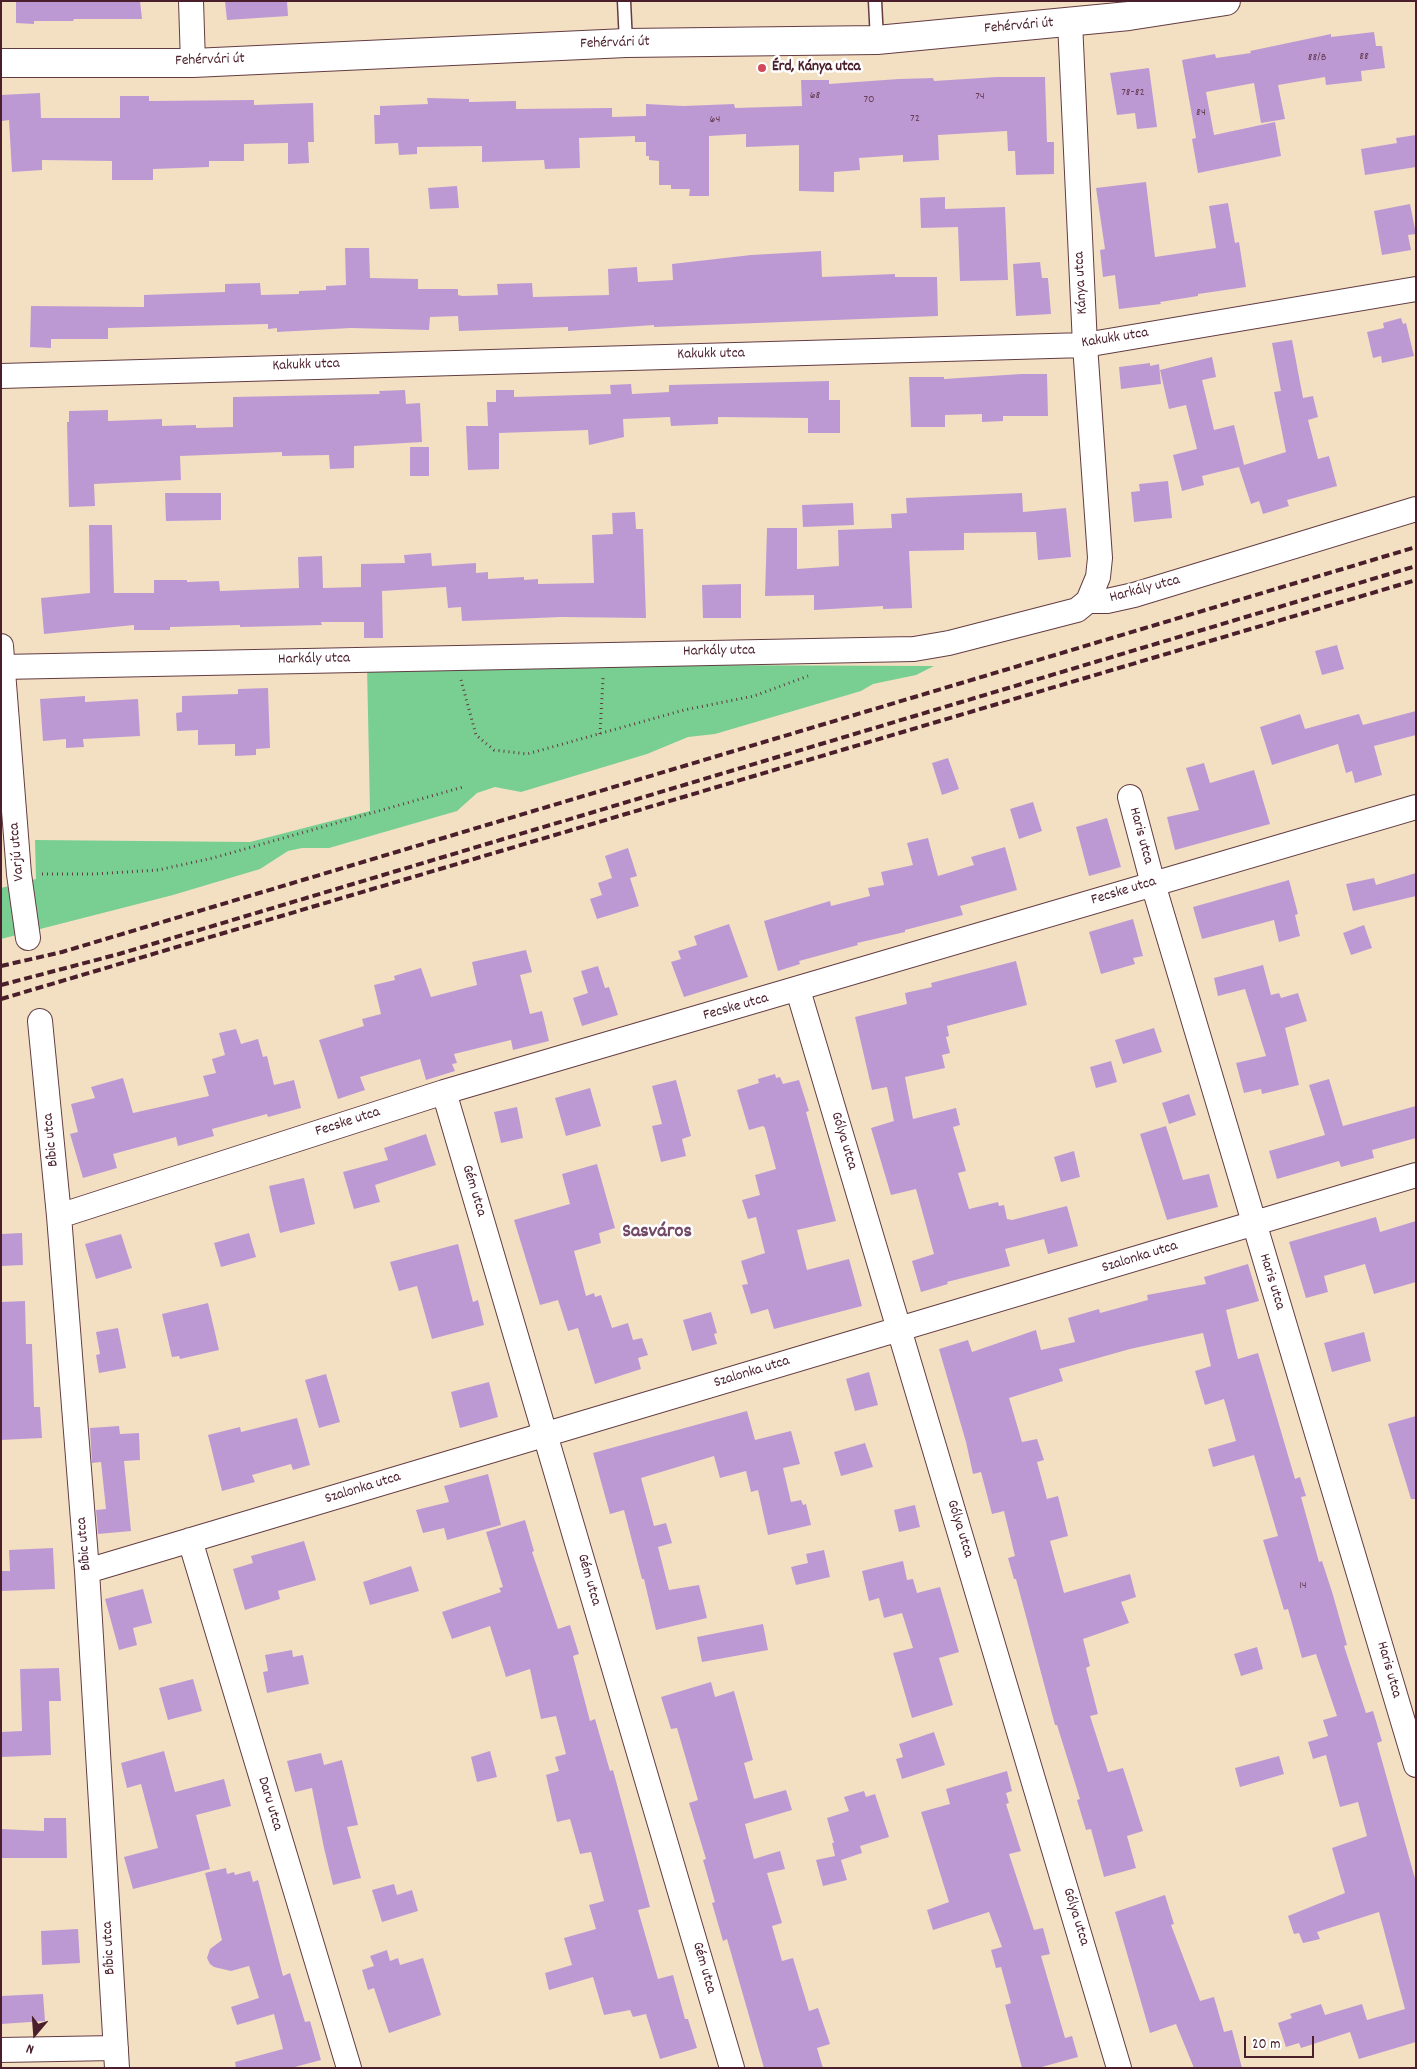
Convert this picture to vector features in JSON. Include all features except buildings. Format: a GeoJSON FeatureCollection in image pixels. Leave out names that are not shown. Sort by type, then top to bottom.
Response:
{"type":"FeatureCollection","features":[{"type":"Feature","properties":{"kind":"main road","name":"Fehérvári út"},"geometry":{"type":"LineString","coordinates":[[1,63],[193,63],[626,43],[877,40],[1129,16],[1226,1]]}},
{"type":"Feature","properties":{"kind":"street"},"geometry":{"type":"LineString","coordinates":[[191,1],[193,63]]}},
{"type":"Feature","properties":{"kind":"street","name":"Kánya utca"},"geometry":{"type":"LineString","coordinates":[[1070,22],[1085,345],[1100,558],[1098,577],[1088,601]]}},
{"type":"Feature","properties":{"kind":"street","name":"Kakukk utca"},"geometry":{"type":"LineString","coordinates":[[1,376],[1085,345],[1416,289]]}},
{"type":"Feature","properties":{"kind":"street","name":"Harkály utca"},"geometry":{"type":"LineString","coordinates":[[2,660],[455,657],[914,648],[949,643],[1077,610],[1088,601],[1107,601],[1134,595],[1416,509]]}},
{"type":"Feature","properties":{"kind":"street","name":"Varjú utca"},"geometry":{"type":"LineString","coordinates":[[2,660],[19,874],[28,938]]}},
{"type":"Feature","properties":{"kind":"street","name":"Haris utca"},"geometry":{"type":"LineString","coordinates":[[1130,797],[1153,884],[1416,1765]]}},
{"type":"Feature","properties":{"kind":"street","name":"Fecske utca"},"geometry":{"type":"LineString","coordinates":[[59,1216],[444,1092],[798,990],[1416,807]]}},
{"type":"Feature","properties":{"kind":"street","name":"Gólya utca"},"geometry":{"type":"LineString","coordinates":[[798,990],[1120,2068]]}},
{"type":"Feature","properties":{"kind":"street","name":"Bíbic utca"},"geometry":{"type":"LineString","coordinates":[[40,1021],[59,1216],[87,1571],[116,2058]]}},
{"type":"Feature","properties":{"kind":"street","name":"Gém utca"},"geometry":{"type":"LineString","coordinates":[[444,1092],[732,2068]]}},
{"type":"Feature","properties":{"kind":"street","name":"Szalonka utca"},"geometry":{"type":"LineString","coordinates":[[87,1571],[1416,1175]]}},
{"type":"Feature","properties":{"kind":"street","name":"Daru utca"},"geometry":{"type":"LineString","coordinates":[[190,1540],[349,2068]]}},
{"type":"Feature","properties":{"kind":"street"},"geometry":{"type":"LineString","coordinates":[[1,2050],[116,2058]]}},
{"type":"Feature","properties":{"kind":"lane"},"geometry":{"type":"LineString","coordinates":[[624,1],[626,43]]}},
{"type":"Feature","properties":{"kind":"lane"},"geometry":{"type":"LineString","coordinates":[[875,1],[877,40]]}},
{"type":"Feature","properties":{"kind":"path"},"geometry":{"type":"LineString","coordinates":[[455,657],[476,735],[494,750],[527,754],[684,710],[754,696],[804,678],[815,671],[821,650]]}},
{"type":"Feature","properties":{"kind":"path"},"geometry":{"type":"LineString","coordinates":[[600,734],[603,654]]}},
{"type":"Feature","properties":{"kind":"path"},"geometry":{"type":"LineString","coordinates":[[19,874],[94,874],[158,870],[213,858],[463,787]]}},
{"type":"Feature","properties":{"kind":"green space"},"geometry":{"type":"Polygon","coordinates":[[[367,665],[934,666],[916,675],[873,684],[861,691],[715,734],[688,737],[647,754],[521,792],[495,787],[477,793],[457,811],[329,848],[302,848],[288,851],[260,869],[173,895],[1,939],[1,888],[36,879],[35,840],[250,842],[370,811],[367,665]]]}},
{"type":"Feature","properties":{"kind":"railway"},"geometry":{"type":"LineString","coordinates":[[1,966],[62,952],[1416,547]]}},
{"type":"Feature","properties":{"kind":"railway"},"geometry":{"type":"LineString","coordinates":[[1,985],[119,954],[1416,566]]}},
{"type":"Feature","properties":{"kind":"railway"},"geometry":{"type":"LineString","coordinates":[[1,999],[1416,580]]}},
{"type":"Feature","properties":{"kind":"place","name":"Érd, Kánya utca"},"geometry":{"type":"Point","coordinates":[762,68]}},
{"type":"Feature","properties":{"kind":"district","name":"Sasváros"},"geometry":{"type":"Point","coordinates":[657,1233]}}]}
